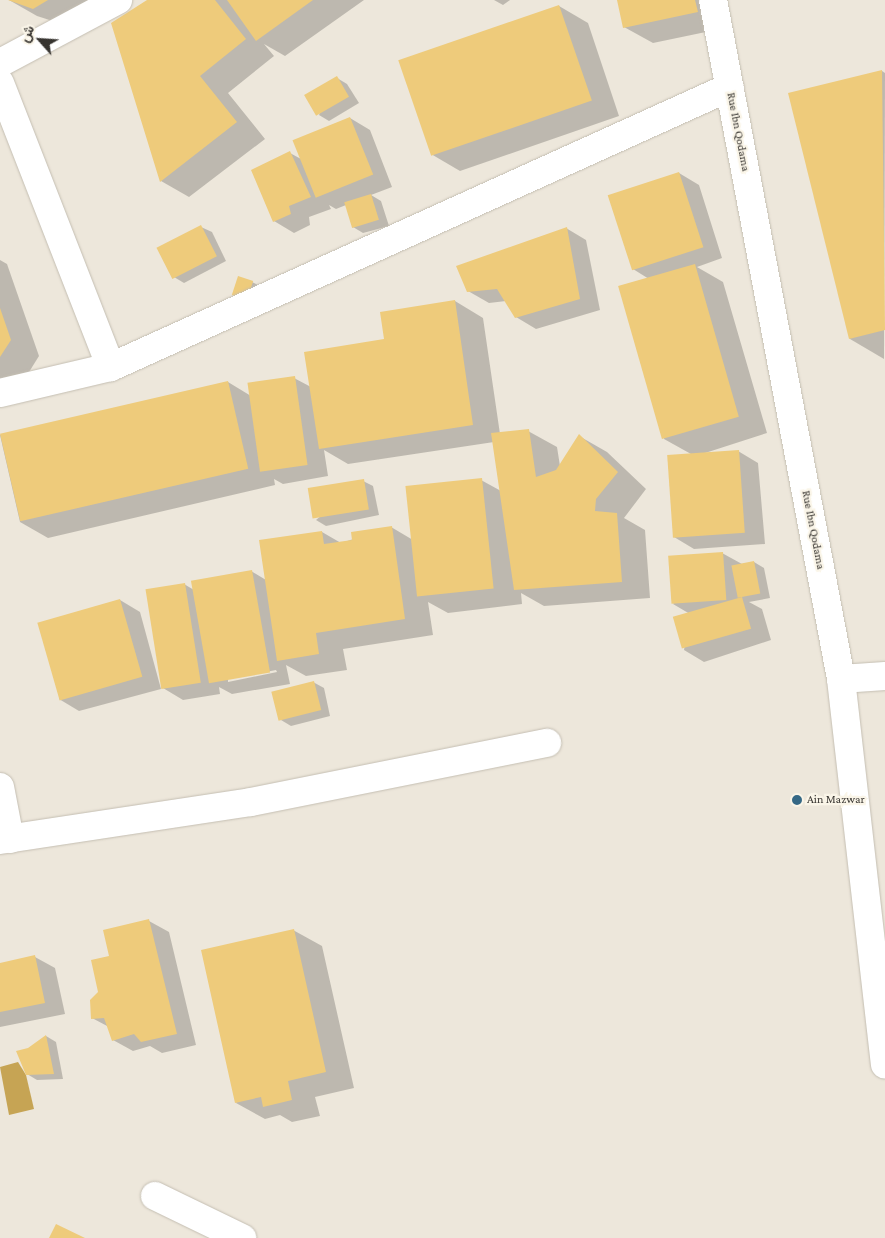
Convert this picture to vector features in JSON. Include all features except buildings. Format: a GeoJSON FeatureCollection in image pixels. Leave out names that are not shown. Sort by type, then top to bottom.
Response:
{"type":"FeatureCollection","features":[{"type":"Feature","properties":{"kind":"street"},"geometry":{"type":"LineString","coordinates":[[0,63],[118,0]]}},
{"type":"Feature","properties":{"kind":"street","name":"Rue Ibn Qodama"},"geometry":{"type":"LineString","coordinates":[[713,0],[841,679],[885,1065]]}},
{"type":"Feature","properties":{"kind":"street"},"geometry":{"type":"LineString","coordinates":[[0,83],[111,367]]}},
{"type":"Feature","properties":{"kind":"street"},"geometry":{"type":"LineString","coordinates":[[0,393],[111,367],[730,87]]}},
{"type":"Feature","properties":{"kind":"street"},"geometry":{"type":"LineString","coordinates":[[841,679],[885,676]]}},
{"type":"Feature","properties":{"kind":"street"},"geometry":{"type":"LineString","coordinates":[[0,787],[5,840],[251,802],[546,743]]}},
{"type":"Feature","properties":{"kind":"street"},"geometry":{"type":"LineString","coordinates":[[155,1196],[242,1238]]}},
{"type":"Feature","properties":{"kind":"shaded area"},"geometry":{"type":"Polygon","coordinates":[[[18,1062],[26,1075],[34,1109],[9,1115],[0,1067],[18,1062]]]}},
{"type":"Feature","properties":{"kind":"place","name":"Ain Mazwar"},"geometry":{"type":"Point","coordinates":[797,800]}}]}
